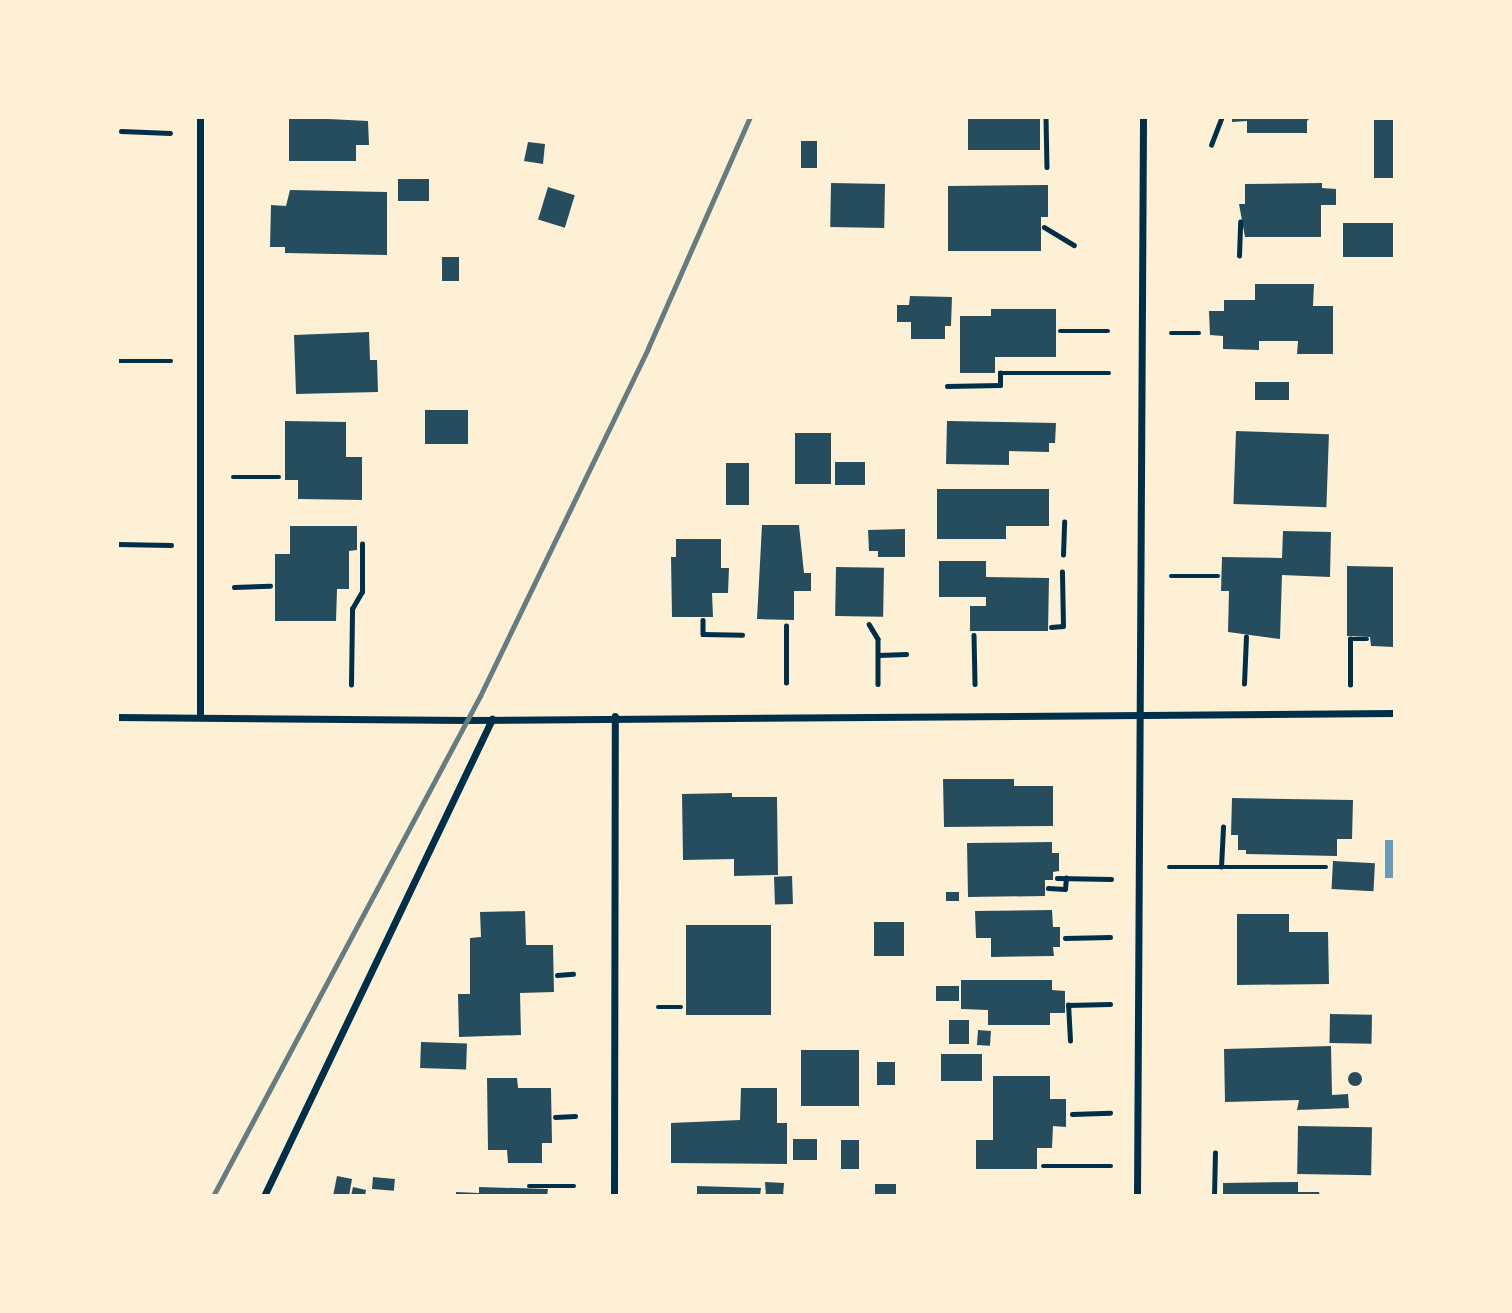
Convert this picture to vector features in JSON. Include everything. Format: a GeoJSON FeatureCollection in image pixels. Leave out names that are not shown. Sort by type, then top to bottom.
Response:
{"type":"FeatureCollection","features":[{"type":"Feature","properties":{"kind":"street"},"geometry":{"type":"LineString","coordinates":[[200,117],[200,717]]}},
{"type":"Feature","properties":{"kind":"street"},"geometry":{"type":"LineString","coordinates":[[1137,1196],[1143,117]]}},
{"type":"Feature","properties":{"kind":"street"},"geometry":{"type":"LineString","coordinates":[[117,717],[492,719],[615,716],[1395,713]]}},
{"type":"Feature","properties":{"kind":"street"},"geometry":{"type":"LineString","coordinates":[[614,1196],[615,716]]}},
{"type":"Feature","properties":{"kind":"street"},"geometry":{"type":"LineString","coordinates":[[264,1196],[492,719]]}},
{"type":"Feature","properties":{"kind":"path"},"geometry":{"type":"LineString","coordinates":[[1046,117],[1048,167]]}},
{"type":"Feature","properties":{"kind":"path"},"geometry":{"type":"LineString","coordinates":[[1211,145],[1222,117]]}},
{"type":"Feature","properties":{"kind":"path"},"geometry":{"type":"LineString","coordinates":[[121,131],[170,133]]}},
{"type":"Feature","properties":{"kind":"path"},"geometry":{"type":"LineString","coordinates":[[1240,222],[1240,256]]}},
{"type":"Feature","properties":{"kind":"path"},"geometry":{"type":"LineString","coordinates":[[1044,227],[1074,245]]}},
{"type":"Feature","properties":{"kind":"path"},"geometry":{"type":"LineString","coordinates":[[1060,331],[1108,331]]}},
{"type":"Feature","properties":{"kind":"path"},"geometry":{"type":"LineString","coordinates":[[1171,333],[1199,333]]}},
{"type":"Feature","properties":{"kind":"path"},"geometry":{"type":"LineString","coordinates":[[117,361],[171,361]]}},
{"type":"Feature","properties":{"kind":"path"},"geometry":{"type":"LineString","coordinates":[[947,386],[1000,385],[1000,373],[1109,373]]}},
{"type":"Feature","properties":{"kind":"path"},"geometry":{"type":"LineString","coordinates":[[233,477],[279,477]]}},
{"type":"Feature","properties":{"kind":"path"},"geometry":{"type":"LineString","coordinates":[[1063,555],[1064,523]]}},
{"type":"Feature","properties":{"kind":"path"},"geometry":{"type":"LineString","coordinates":[[117,544],[171,545]]}},
{"type":"Feature","properties":{"kind":"path"},"geometry":{"type":"LineString","coordinates":[[351,685],[352,609],[362,592],[362,544]]}},
{"type":"Feature","properties":{"kind":"path"},"geometry":{"type":"LineString","coordinates":[[1051,626],[1063,626],[1062,572]]}},
{"type":"Feature","properties":{"kind":"path"},"geometry":{"type":"LineString","coordinates":[[1171,576],[1218,576]]}},
{"type":"Feature","properties":{"kind":"path"},"geometry":{"type":"LineString","coordinates":[[234,587],[270,586]]}},
{"type":"Feature","properties":{"kind":"path"},"geometry":{"type":"LineString","coordinates":[[703,620],[703,634],[742,635]]}},
{"type":"Feature","properties":{"kind":"path"},"geometry":{"type":"LineString","coordinates":[[869,624],[878,639],[878,684]]}},
{"type":"Feature","properties":{"kind":"path"},"geometry":{"type":"LineString","coordinates":[[786,626],[786,683]]}},
{"type":"Feature","properties":{"kind":"path"},"geometry":{"type":"LineString","coordinates":[[974,635],[975,684]]}},
{"type":"Feature","properties":{"kind":"path"},"geometry":{"type":"LineString","coordinates":[[1244,684],[1246,637]]}},
{"type":"Feature","properties":{"kind":"path"},"geometry":{"type":"LineString","coordinates":[[1350,685],[1350,639],[1367,639]]}},
{"type":"Feature","properties":{"kind":"path"},"geometry":{"type":"LineString","coordinates":[[878,655],[906,654]]}},
{"type":"Feature","properties":{"kind":"path"},"geometry":{"type":"LineString","coordinates":[[1222,867],[1223,827]]}},
{"type":"Feature","properties":{"kind":"path"},"geometry":{"type":"LineString","coordinates":[[1169,867],[1326,867]]}},
{"type":"Feature","properties":{"kind":"path"},"geometry":{"type":"LineString","coordinates":[[1057,878],[1111,879]]}},
{"type":"Feature","properties":{"kind":"path"},"geometry":{"type":"LineString","coordinates":[[1048,888],[1065,889],[1066,878]]}},
{"type":"Feature","properties":{"kind":"path"},"geometry":{"type":"LineString","coordinates":[[1065,938],[1110,937]]}},
{"type":"Feature","properties":{"kind":"path"},"geometry":{"type":"LineString","coordinates":[[557,975],[573,974]]}},
{"type":"Feature","properties":{"kind":"path"},"geometry":{"type":"LineString","coordinates":[[1070,1041],[1068,1005],[1110,1004]]}},
{"type":"Feature","properties":{"kind":"path"},"geometry":{"type":"LineString","coordinates":[[658,1007],[681,1007]]}},
{"type":"Feature","properties":{"kind":"path"},"geometry":{"type":"LineString","coordinates":[[1072,1114],[1110,1114]]}},
{"type":"Feature","properties":{"kind":"path"},"geometry":{"type":"LineString","coordinates":[[555,1117],[575,1116]]}},
{"type":"Feature","properties":{"kind":"path"},"geometry":{"type":"LineString","coordinates":[[1214,1196],[1215,1153]]}},
{"type":"Feature","properties":{"kind":"path"},"geometry":{"type":"LineString","coordinates":[[1043,1166],[1111,1166]]}},
{"type":"Feature","properties":{"kind":"path"},"geometry":{"type":"LineString","coordinates":[[529,1186],[574,1186]]}},
{"type":"Feature","properties":{"kind":"water"},"geometry":{"type":"Polygon","coordinates":[[[1385,840],[1395,840],[1395,878],[1385,878],[1385,840]]]}},
{"type":"Feature","properties":{"kind":"building"},"geometry":{"type":"Polygon","coordinates":[[[289,117],[368,121],[369,145],[356,145],[356,161],[289,161],[289,117]]]}},
{"type":"Feature","properties":{"kind":"building"},"geometry":{"type":"Polygon","coordinates":[[[968,117],[1040,117],[1040,150],[968,150],[968,117]]]}},
{"type":"Feature","properties":{"kind":"building"},"geometry":{"type":"Polygon","coordinates":[[[1232,117],[1311,117],[1307,121],[1307,133],[1247,133],[1247,121],[1232,122],[1232,117]]]}},
{"type":"Feature","properties":{"kind":"building"},"geometry":{"type":"Polygon","coordinates":[[[1374,120],[1395,120],[1395,178],[1374,178],[1374,120]]]}},
{"type":"Feature","properties":{"kind":"building"},"geometry":{"type":"Polygon","coordinates":[[[801,141],[817,141],[817,168],[801,168],[801,141]]]}},
{"type":"Feature","properties":{"kind":"building"},"geometry":{"type":"Polygon","coordinates":[[[528,142],[545,144],[543,164],[524,161],[528,142]]]}},
{"type":"Feature","properties":{"kind":"building"},"geometry":{"type":"Polygon","coordinates":[[[398,179],[429,179],[429,201],[398,201],[398,179]]]}},
{"type":"Feature","properties":{"kind":"building"},"geometry":{"type":"Polygon","coordinates":[[[831,183],[885,184],[884,228],[830,227],[831,183]]]}},
{"type":"Feature","properties":{"kind":"building"},"geometry":{"type":"Polygon","coordinates":[[[1322,183],[1322,188],[1336,189],[1336,205],[1321,205],[1321,237],[1245,237],[1239,204],[1245,204],[1245,184],[1322,183]]]}},
{"type":"Feature","properties":{"kind":"building"},"geometry":{"type":"Polygon","coordinates":[[[1048,185],[1048,217],[1041,217],[1041,251],[948,251],[948,186],[1048,185]]]}},
{"type":"Feature","properties":{"kind":"building"},"geometry":{"type":"Polygon","coordinates":[[[548,187],[575,195],[565,228],[538,220],[548,187]]]}},
{"type":"Feature","properties":{"kind":"building"},"geometry":{"type":"Polygon","coordinates":[[[290,190],[387,192],[387,255],[285,253],[285,247],[270,247],[271,205],[286,206],[290,190]]]}},
{"type":"Feature","properties":{"kind":"building"},"geometry":{"type":"Polygon","coordinates":[[[1343,223],[1395,223],[1395,257],[1343,257],[1343,223]]]}},
{"type":"Feature","properties":{"kind":"building"},"geometry":{"type":"Polygon","coordinates":[[[442,257],[459,257],[459,281],[442,281],[442,257]]]}},
{"type":"Feature","properties":{"kind":"building"},"geometry":{"type":"Polygon","coordinates":[[[1255,284],[1314,284],[1313,306],[1333,306],[1333,354],[1297,354],[1298,341],[1259,341],[1259,350],[1223,349],[1223,336],[1210,335],[1209,311],[1224,311],[1224,300],[1255,300],[1255,284]]]}},
{"type":"Feature","properties":{"kind":"building"},"geometry":{"type":"Polygon","coordinates":[[[910,296],[952,297],[951,326],[945,326],[945,339],[911,339],[911,322],[897,322],[897,305],[909,305],[910,296]]]}},
{"type":"Feature","properties":{"kind":"building"},"geometry":{"type":"Polygon","coordinates":[[[991,309],[1056,309],[1056,357],[995,357],[995,373],[960,373],[960,316],[991,316],[991,309]]]}},
{"type":"Feature","properties":{"kind":"building"},"geometry":{"type":"Polygon","coordinates":[[[369,332],[370,360],[377,360],[378,392],[296,394],[294,335],[369,332]]]}},
{"type":"Feature","properties":{"kind":"building"},"geometry":{"type":"Polygon","coordinates":[[[1255,382],[1289,382],[1289,400],[1255,400],[1255,382]]]}},
{"type":"Feature","properties":{"kind":"building"},"geometry":{"type":"Polygon","coordinates":[[[425,410],[468,410],[468,444],[425,444],[425,410]]]}},
{"type":"Feature","properties":{"kind":"building"},"geometry":{"type":"Polygon","coordinates":[[[285,421],[346,422],[346,457],[362,457],[362,500],[298,499],[298,480],[285,480],[285,421]]]}},
{"type":"Feature","properties":{"kind":"building"},"geometry":{"type":"Polygon","coordinates":[[[947,421],[1056,423],[1055,443],[1049,443],[1049,452],[1009,451],[1009,465],[946,464],[947,421]]]}},
{"type":"Feature","properties":{"kind":"building"},"geometry":{"type":"Polygon","coordinates":[[[1236,431],[1329,434],[1326,507],[1233,504],[1236,431]]]}},
{"type":"Feature","properties":{"kind":"building"},"geometry":{"type":"Polygon","coordinates":[[[795,433],[831,433],[831,484],[795,484],[795,433]]]}},
{"type":"Feature","properties":{"kind":"building"},"geometry":{"type":"Polygon","coordinates":[[[835,462],[865,462],[865,485],[835,485],[835,462]]]}},
{"type":"Feature","properties":{"kind":"building"},"geometry":{"type":"Polygon","coordinates":[[[726,463],[749,463],[749,505],[726,505],[726,463]]]}},
{"type":"Feature","properties":{"kind":"building"},"geometry":{"type":"Polygon","coordinates":[[[937,489],[1049,489],[1049,526],[1006,526],[1006,539],[937,539],[937,489]]]}},
{"type":"Feature","properties":{"kind":"building"},"geometry":{"type":"Polygon","coordinates":[[[762,525],[799,525],[804,573],[811,573],[811,591],[794,591],[794,620],[757,619],[762,525]]]}},
{"type":"Feature","properties":{"kind":"building"},"geometry":{"type":"Polygon","coordinates":[[[290,526],[357,526],[357,550],[349,551],[349,589],[337,589],[336,621],[275,621],[275,554],[290,554],[290,526]]]}},
{"type":"Feature","properties":{"kind":"building"},"geometry":{"type":"Polygon","coordinates":[[[905,529],[905,557],[878,557],[878,551],[869,551],[868,530],[905,529]]]}},
{"type":"Feature","properties":{"kind":"building"},"geometry":{"type":"Polygon","coordinates":[[[1283,531],[1331,532],[1330,577],[1282,575],[1280,639],[1228,632],[1229,591],[1221,591],[1222,557],[1282,558],[1283,531]]]}},
{"type":"Feature","properties":{"kind":"building"},"geometry":{"type":"Polygon","coordinates":[[[676,539],[721,539],[721,568],[729,568],[728,593],[712,593],[713,617],[672,617],[671,557],[676,557],[676,539]]]}},
{"type":"Feature","properties":{"kind":"building"},"geometry":{"type":"Polygon","coordinates":[[[939,561],[986,561],[986,577],[1049,578],[1048,631],[970,631],[970,606],[986,606],[986,597],[939,597],[939,561]]]}},
{"type":"Feature","properties":{"kind":"building"},"geometry":{"type":"Polygon","coordinates":[[[1347,566],[1395,567],[1395,647],[1371,646],[1370,637],[1347,636],[1347,566]]]}},
{"type":"Feature","properties":{"kind":"building"},"geometry":{"type":"Polygon","coordinates":[[[836,567],[884,568],[883,617],[835,616],[836,567]]]}},
{"type":"Feature","properties":{"kind":"building"},"geometry":{"type":"Polygon","coordinates":[[[943,779],[1014,779],[1014,786],[1053,786],[1053,826],[944,827],[943,779]]]}},
{"type":"Feature","properties":{"kind":"building"},"geometry":{"type":"Polygon","coordinates":[[[732,793],[732,797],[777,797],[778,875],[734,876],[734,859],[683,860],[682,794],[732,793]]]}},
{"type":"Feature","properties":{"kind":"building"},"geometry":{"type":"Polygon","coordinates":[[[1232,798],[1353,800],[1352,839],[1337,839],[1337,856],[1246,854],[1246,850],[1238,850],[1238,835],[1231,835],[1232,798]]]}},
{"type":"Feature","properties":{"kind":"building"},"geometry":{"type":"Polygon","coordinates":[[[1052,842],[1052,853],[1059,853],[1059,871],[1053,872],[1053,880],[1045,880],[1045,896],[968,897],[967,843],[1052,842]]]}},
{"type":"Feature","properties":{"kind":"building"},"geometry":{"type":"Polygon","coordinates":[[[1333,861],[1375,863],[1373,891],[1332,889],[1333,861]]]}},
{"type":"Feature","properties":{"kind":"building"},"geometry":{"type":"Polygon","coordinates":[[[792,876],[793,904],[775,905],[774,877],[792,876]]]}},
{"type":"Feature","properties":{"kind":"building"},"geometry":{"type":"Polygon","coordinates":[[[946,892],[959,892],[959,901],[946,901],[946,892]]]}},
{"type":"Feature","properties":{"kind":"building"},"geometry":{"type":"Polygon","coordinates":[[[1052,910],[1053,927],[1060,927],[1060,947],[1053,947],[1054,956],[991,957],[991,938],[976,938],[975,911],[1052,910]]]}},
{"type":"Feature","properties":{"kind":"building"},"geometry":{"type":"Polygon","coordinates":[[[525,911],[526,945],[553,945],[554,992],[520,993],[521,1035],[459,1037],[458,994],[470,994],[470,938],[481,937],[480,912],[525,911]]]}},
{"type":"Feature","properties":{"kind":"building"},"geometry":{"type":"Polygon","coordinates":[[[1237,914],[1289,914],[1289,932],[1328,932],[1329,984],[1237,985],[1237,914]]]}},
{"type":"Feature","properties":{"kind":"building"},"geometry":{"type":"Polygon","coordinates":[[[874,922],[904,922],[904,956],[874,956],[874,922]]]}},
{"type":"Feature","properties":{"kind":"building"},"geometry":{"type":"Polygon","coordinates":[[[686,925],[771,925],[771,1015],[686,1015],[686,925]]]}},
{"type":"Feature","properties":{"kind":"building"},"geometry":{"type":"Polygon","coordinates":[[[961,980],[1052,980],[1052,990],[1065,991],[1065,1013],[1050,1013],[1050,1025],[988,1025],[988,1010],[961,1009],[961,980]]]}},
{"type":"Feature","properties":{"kind":"building"},"geometry":{"type":"Polygon","coordinates":[[[936,986],[959,986],[959,1001],[936,1001],[936,986]]]}},
{"type":"Feature","properties":{"kind":"building"},"geometry":{"type":"Polygon","coordinates":[[[1330,1014],[1372,1015],[1371,1044],[1329,1043],[1330,1014]]]}},
{"type":"Feature","properties":{"kind":"building"},"geometry":{"type":"Polygon","coordinates":[[[949,1020],[969,1020],[969,1044],[949,1044],[949,1020]]]}},
{"type":"Feature","properties":{"kind":"building"},"geometry":{"type":"Polygon","coordinates":[[[978,1030],[991,1031],[990,1046],[977,1045],[978,1030]]]}},
{"type":"Feature","properties":{"kind":"building"},"geometry":{"type":"Polygon","coordinates":[[[421,1042],[467,1044],[466,1070],[420,1068],[421,1042]]]}},
{"type":"Feature","properties":{"kind":"building"},"geometry":{"type":"Polygon","coordinates":[[[1331,1046],[1332,1095],[1348,1094],[1349,1108],[1297,1110],[1299,1100],[1225,1102],[1224,1049],[1331,1046]]]}},
{"type":"Feature","properties":{"kind":"building"},"geometry":{"type":"Polygon","coordinates":[[[801,1050],[859,1050],[859,1106],[801,1106],[801,1050]]]}},
{"type":"Feature","properties":{"kind":"building"},"geometry":{"type":"Polygon","coordinates":[[[941,1054],[982,1054],[982,1081],[941,1081],[941,1054]]]}},
{"type":"Feature","properties":{"kind":"building"},"geometry":{"type":"Polygon","coordinates":[[[877,1062],[895,1062],[895,1085],[877,1085],[877,1062]]]}},
{"type":"Feature","properties":{"kind":"building"},"geometry":{"type":"Polygon","coordinates":[[[1352,1072],[1358,1072],[1362,1079],[1358,1086],[1352,1086],[1348,1082],[1348,1076],[1352,1072]]]}},
{"type":"Feature","properties":{"kind":"building"},"geometry":{"type":"Polygon","coordinates":[[[993,1076],[1050,1076],[1050,1099],[1066,1099],[1066,1127],[1053,1126],[1052,1148],[1037,1148],[1037,1169],[976,1169],[976,1140],[993,1140],[993,1076]]]}},
{"type":"Feature","properties":{"kind":"building"},"geometry":{"type":"Polygon","coordinates":[[[487,1078],[517,1078],[518,1088],[551,1088],[552,1143],[542,1143],[542,1163],[508,1163],[507,1150],[488,1150],[487,1078]]]}},
{"type":"Feature","properties":{"kind":"building"},"geometry":{"type":"Polygon","coordinates":[[[741,1088],[777,1088],[777,1123],[787,1123],[787,1164],[671,1163],[671,1123],[740,1120],[741,1088]]]}},
{"type":"Feature","properties":{"kind":"building"},"geometry":{"type":"Polygon","coordinates":[[[1298,1126],[1372,1127],[1371,1175],[1297,1174],[1298,1126]]]}},
{"type":"Feature","properties":{"kind":"building"},"geometry":{"type":"Polygon","coordinates":[[[793,1139],[817,1139],[817,1160],[793,1160],[793,1139]]]}},
{"type":"Feature","properties":{"kind":"building"},"geometry":{"type":"Polygon","coordinates":[[[841,1140],[859,1140],[859,1169],[841,1169],[841,1140]]]}},
{"type":"Feature","properties":{"kind":"building"},"geometry":{"type":"Polygon","coordinates":[[[337,1176],[352,1179],[349,1196],[333,1196],[337,1176]]]}},
{"type":"Feature","properties":{"kind":"building"},"geometry":{"type":"Polygon","coordinates":[[[373,1177],[395,1179],[394,1191],[372,1189],[373,1177]]]}},
{"type":"Feature","properties":{"kind":"building"},"geometry":{"type":"Polygon","coordinates":[[[765,1182],[784,1183],[783,1196],[766,1196],[765,1182]]]}},
{"type":"Feature","properties":{"kind":"building"},"geometry":{"type":"Polygon","coordinates":[[[1298,1182],[1298,1192],[1319,1192],[1320,1196],[1223,1196],[1223,1183],[1298,1182]]]}},
{"type":"Feature","properties":{"kind":"building"},"geometry":{"type":"Polygon","coordinates":[[[875,1184],[896,1184],[896,1196],[875,1196],[875,1184]]]}},
{"type":"Feature","properties":{"kind":"building"},"geometry":{"type":"Polygon","coordinates":[[[697,1186],[761,1188],[760,1196],[697,1196],[697,1186]]]}},
{"type":"Feature","properties":{"kind":"building"},"geometry":{"type":"Polygon","coordinates":[[[353,1187],[366,1190],[365,1196],[351,1196],[353,1187]]]}},
{"type":"Feature","properties":{"kind":"building"},"geometry":{"type":"Polygon","coordinates":[[[479,1187],[548,1189],[547,1196],[456,1196],[456,1192],[479,1193],[479,1187]]]}},
{"type":"Feature","properties":{"kind":"railway"},"geometry":{"type":"LineString","coordinates":[[213,1196],[480,696],[648,348],[750,117]]}}]}
